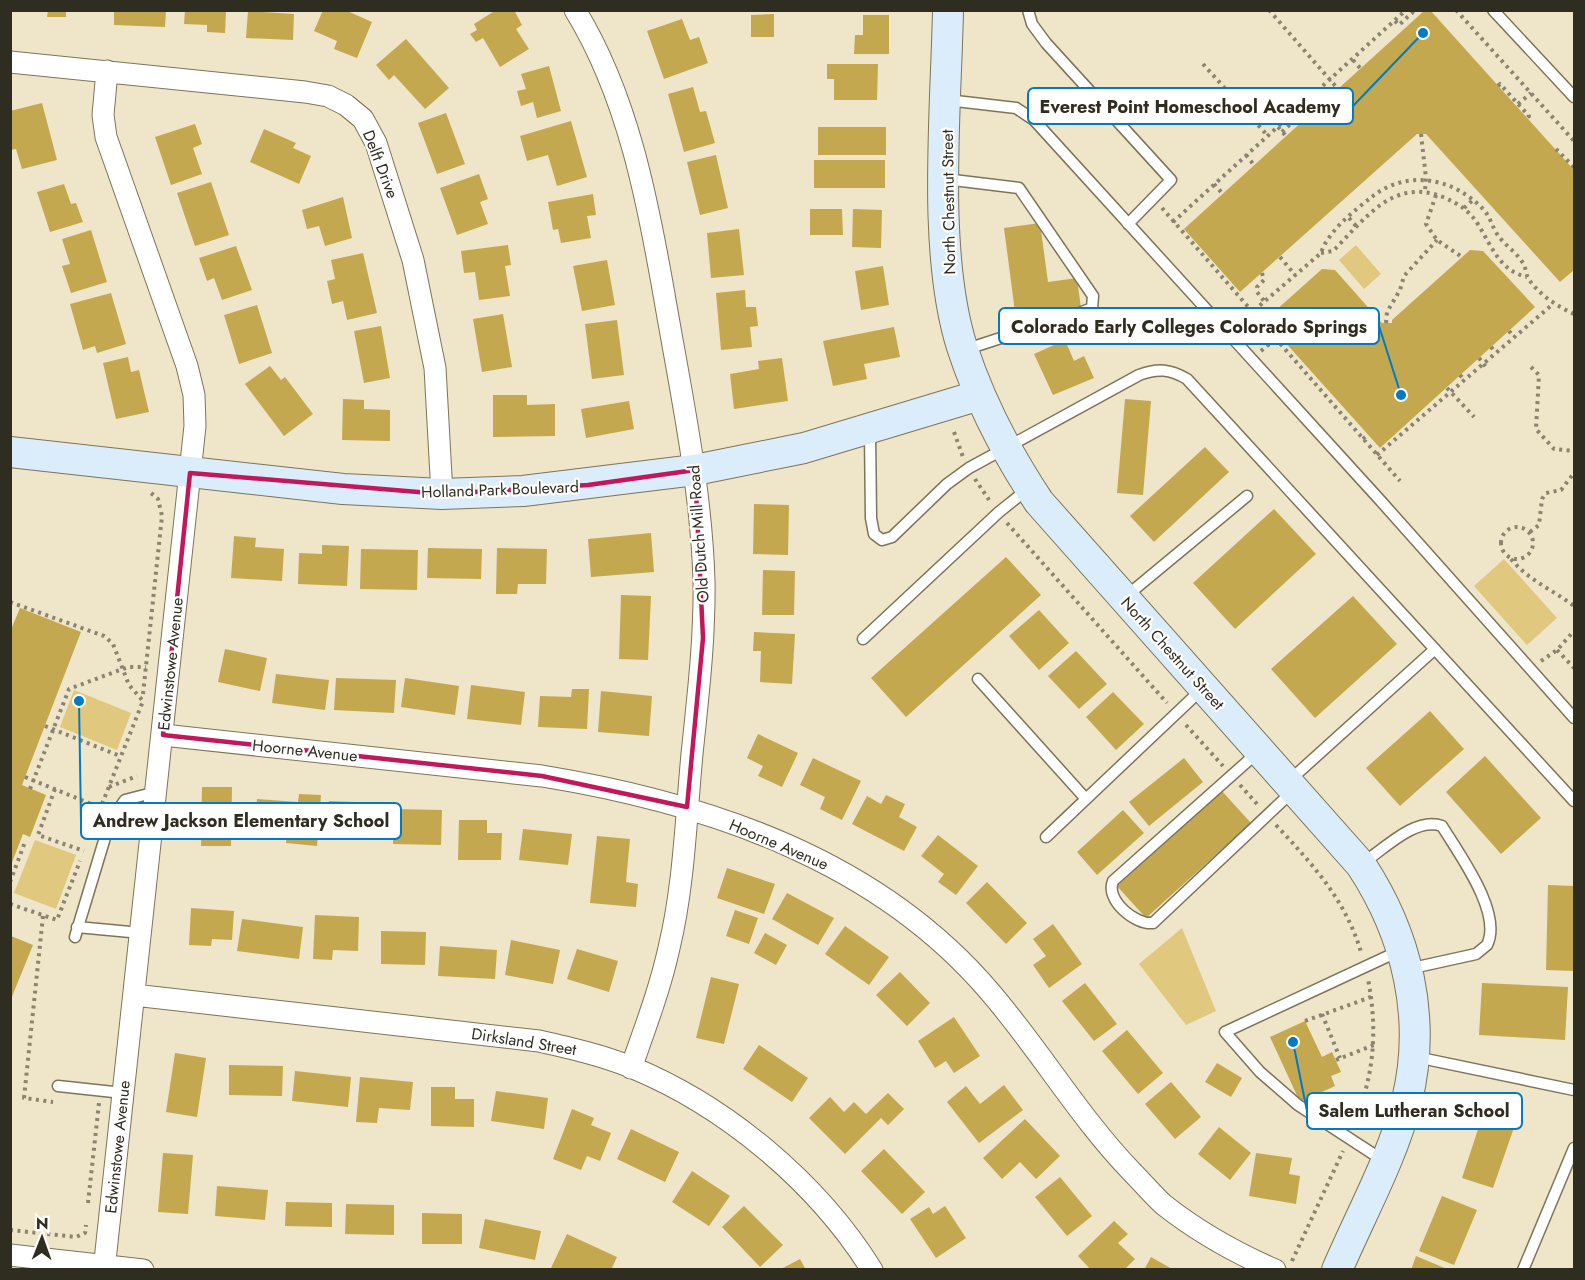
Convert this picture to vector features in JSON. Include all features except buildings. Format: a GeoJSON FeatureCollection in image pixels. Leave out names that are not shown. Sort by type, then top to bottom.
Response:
{"type":"FeatureCollection","features":[{"type":"Feature","properties":{"kind":"main road","name":"North Chestnut Street"},"geometry":{"type":"LineString","coordinates":[[948,10],[945,179],[946,249],[951,299],[963,350],[980,395],[1006,450],[1039,502],[1361,865],[1382,896],[1406,959],[1413,996],[1414,1056],[1407,1101],[1384,1161],[1337,1269]]}},
{"type":"Feature","properties":{"kind":"main road","name":"Holland Park Boulevard"},"geometry":{"type":"LineString","coordinates":[[10,452],[343,489],[442,494],[577,486],[695,470],[804,448],[980,395]]}},
{"type":"Feature","properties":{"kind":"street","name":"Old Dutch Mill Road"},"geometry":{"type":"LineString","coordinates":[[575,10],[606,72],[637,169],[654,237],[695,470],[704,579],[703,638],[687,807],[670,946],[656,999],[632,1068]]}},
{"type":"Feature","properties":{"kind":"street","name":"Delft Drive"},"geometry":{"type":"LineString","coordinates":[[10,63],[107,71],[328,96],[346,105],[363,120],[376,143],[413,260],[435,368],[442,494]]}},
{"type":"Feature","properties":{"kind":"street","name":"Edwinstowe Avenue"},"geometry":{"type":"LineString","coordinates":[[104,1267],[195,426],[194,395],[188,366],[106,137],[103,115],[107,71]]}},
{"type":"Feature","properties":{"kind":"street","name":"Hoorne Avenue"},"geometry":{"type":"LineString","coordinates":[[163,735],[542,776],[629,792],[687,807],[803,851],[857,880],[905,913],[956,956],[990,992],[1111,1149],[1163,1204],[1199,1230],[1252,1260],[1275,1269]]}},
{"type":"Feature","properties":{"kind":"street","name":"Dirksland Street"},"geometry":{"type":"LineString","coordinates":[[134,995],[539,1041],[583,1051],[632,1068],[690,1097],[773,1156],[843,1229],[872,1269]]}},
{"type":"Feature","properties":{"kind":"street"},"geometry":{"type":"LineString","coordinates":[[10,1255],[104,1267],[143,1269]]}},
{"type":"Feature","properties":{"kind":"lane"},"geometry":{"type":"LineString","coordinates":[[1028,10],[1032,24],[1046,43],[1171,180],[1128,224]]}},
{"type":"Feature","properties":{"kind":"lane"},"geometry":{"type":"LineString","coordinates":[[1493,10],[1575,97]]}},
{"type":"Feature","properties":{"kind":"lane"},"geometry":{"type":"LineString","coordinates":[[946,100],[1016,108],[1034,120],[1575,718]]}},
{"type":"Feature","properties":{"kind":"lane"},"geometry":{"type":"LineString","coordinates":[[945,179],[1018,188],[1093,296],[1092,308],[1037,330],[1010,335],[963,350]]}},
{"type":"Feature","properties":{"kind":"lane"},"geometry":{"type":"LineString","coordinates":[[870,430],[871,518],[874,534],[882,540],[892,537],[947,484],[969,468],[1006,450],[1139,375],[1152,370],[1174,371],[1187,379],[1575,801]]}},
{"type":"Feature","properties":{"kind":"lane"},"geometry":{"type":"LineString","coordinates":[[863,639],[999,512],[1030,488]]}},
{"type":"Feature","properties":{"kind":"lane"},"geometry":{"type":"LineString","coordinates":[[1124,598],[1246,496]]}},
{"type":"Feature","properties":{"kind":"lane"},"geometry":{"type":"LineString","coordinates":[[1260,751],[1113,881],[1110,888],[1112,897],[1137,921],[1153,923],[1269,816],[1291,786],[1435,649]]}},
{"type":"Feature","properties":{"kind":"lane"},"geometry":{"type":"LineString","coordinates":[[978,679],[1086,799]]}},
{"type":"Feature","properties":{"kind":"lane"},"geometry":{"type":"LineString","coordinates":[[1046,837],[1204,688]]}},
{"type":"Feature","properties":{"kind":"lane"},"geometry":{"type":"LineString","coordinates":[[141,933],[76,932],[110,821],[125,800],[156,792]]}},
{"type":"Feature","properties":{"kind":"lane"},"geometry":{"type":"LineString","coordinates":[[1361,865],[1420,825],[1433,822],[1442,826],[1478,887],[1492,926],[1487,945],[1476,954],[1406,959],[1365,965],[1225,1032],[1260,1072],[1298,1105],[1384,1161]]}},
{"type":"Feature","properties":{"kind":"lane"},"geometry":{"type":"LineString","coordinates":[[1414,1056],[1575,1090]]}},
{"type":"Feature","properties":{"kind":"lane"},"geometry":{"type":"LineString","coordinates":[[58,1086],[123,1093]]}},
{"type":"Feature","properties":{"kind":"lane"},"geometry":{"type":"LineString","coordinates":[[1523,1269],[1575,1148]]}},
{"type":"Feature","properties":{"kind":"path"},"geometry":{"type":"LineString","coordinates":[[1269,10],[1338,89]]}},
{"type":"Feature","properties":{"kind":"path"},"geometry":{"type":"LineString","coordinates":[[1173,222],[1406,10]]}},
{"type":"Feature","properties":{"kind":"path"},"geometry":{"type":"LineString","coordinates":[[1456,10],[1575,141]]}},
{"type":"Feature","properties":{"kind":"path"},"geometry":{"type":"LineString","coordinates":[[1395,21],[1399,25],[1414,11],[1418,16]]}},
{"type":"Feature","properties":{"kind":"path"},"geometry":{"type":"LineString","coordinates":[[1353,60],[1361,69]]}},
{"type":"Feature","properties":{"kind":"path"},"geometry":{"type":"LineString","coordinates":[[1203,64],[1268,136]]}},
{"type":"Feature","properties":{"kind":"path"},"geometry":{"type":"LineString","coordinates":[[1498,86],[1500,84],[1529,116],[1527,118]]}},
{"type":"Feature","properties":{"kind":"path"},"geometry":{"type":"LineString","coordinates":[[1518,104],[1531,93]]}},
{"type":"Feature","properties":{"kind":"path"},"geometry":{"type":"LineString","coordinates":[[1311,98],[1319,106]]}},
{"type":"Feature","properties":{"kind":"path"},"geometry":{"type":"LineString","coordinates":[[1282,132],[1296,119],[1300,124]]}},
{"type":"Feature","properties":{"kind":"path"},"geometry":{"type":"LineString","coordinates":[[1278,127],[1286,136]]}},
{"type":"Feature","properties":{"kind":"path"},"geometry":{"type":"LineString","coordinates":[[1421,134],[1426,178],[1425,191]]}},
{"type":"Feature","properties":{"kind":"path"},"geometry":{"type":"LineString","coordinates":[[1556,149],[1574,164]]}},
{"type":"Feature","properties":{"kind":"path"},"geometry":{"type":"LineString","coordinates":[[1246,155],[1254,165]]}},
{"type":"Feature","properties":{"kind":"path"},"geometry":{"type":"LineString","coordinates":[[1321,253],[1324,243],[1382,189],[1412,179],[1426,178],[1442,183],[1473,200],[1489,216],[1505,245],[1524,265],[1527,277],[1553,304],[1575,314]]}},
{"type":"Feature","properties":{"kind":"path"},"geometry":{"type":"LineString","coordinates":[[1214,184],[1223,194]]}},
{"type":"Feature","properties":{"kind":"path"},"geometry":{"type":"LineString","coordinates":[[1382,189],[1386,200]]}},
{"type":"Feature","properties":{"kind":"path"},"geometry":{"type":"LineString","coordinates":[[1227,333],[1321,253],[1333,251],[1386,200],[1403,193],[1425,191],[1464,208],[1480,227],[1494,252],[1513,274],[1527,277]]}},
{"type":"Feature","properties":{"kind":"path"},"geometry":{"type":"LineString","coordinates":[[1156,195],[1173,222],[1400,481]]}},
{"type":"Feature","properties":{"kind":"path"},"geometry":{"type":"LineString","coordinates":[[1436,195],[1426,224],[1437,240],[1462,257]]}},
{"type":"Feature","properties":{"kind":"path"},"geometry":{"type":"LineString","coordinates":[[1464,208],[1473,200]]}},
{"type":"Feature","properties":{"kind":"path"},"geometry":{"type":"LineString","coordinates":[[1349,218],[1357,227]]}},
{"type":"Feature","properties":{"kind":"path"},"geometry":{"type":"LineString","coordinates":[[1386,323],[1387,312],[1400,290],[1404,276],[1437,240]]}},
{"type":"Feature","properties":{"kind":"path"},"geometry":{"type":"LineString","coordinates":[[1280,257],[1295,275]]}},
{"type":"Feature","properties":{"kind":"path"},"geometry":{"type":"LineString","coordinates":[[1262,273],[1264,280],[1257,287],[1257,292],[1264,301]]}},
{"type":"Feature","properties":{"kind":"path"},"geometry":{"type":"LineString","coordinates":[[1377,455],[1416,418],[1485,365],[1513,336],[1553,304]]}},
{"type":"Feature","properties":{"kind":"path"},"geometry":{"type":"LineString","coordinates":[[1262,325],[1264,349]]}},
{"type":"Feature","properties":{"kind":"path"},"geometry":{"type":"LineString","coordinates":[[1509,331],[1513,336]]}},
{"type":"Feature","properties":{"kind":"path"},"geometry":{"type":"LineString","coordinates":[[1252,359],[1279,336]]}},
{"type":"Feature","properties":{"kind":"path"},"geometry":{"type":"LineString","coordinates":[[1491,347],[1496,352]]}},
{"type":"Feature","properties":{"kind":"path"},"geometry":{"type":"LineString","coordinates":[[1479,358],[1485,365]]}},
{"type":"Feature","properties":{"kind":"path"},"geometry":{"type":"LineString","coordinates":[[1303,371],[1307,367]]}},
{"type":"Feature","properties":{"kind":"path"},"geometry":{"type":"LineString","coordinates":[[1531,368],[1539,375],[1536,429],[1554,449],[1575,451]]}},
{"type":"Feature","properties":{"kind":"path"},"geometry":{"type":"LineString","coordinates":[[1460,375],[1464,380]]}},
{"type":"Feature","properties":{"kind":"path"},"geometry":{"type":"LineString","coordinates":[[1447,387],[1473,417]]}},
{"type":"Feature","properties":{"kind":"path"},"geometry":{"type":"LineString","coordinates":[[1332,404],[1336,400]]}},
{"type":"Feature","properties":{"kind":"path"},"geometry":{"type":"LineString","coordinates":[[954,432],[969,468],[999,512],[1316,869],[1342,903],[1365,965],[1371,997],[1374,1045],[1365,1097],[1288,1269]]}},
{"type":"Feature","properties":{"kind":"path"},"geometry":{"type":"LineString","coordinates":[[1363,439],[1368,435]]}},
{"type":"Feature","properties":{"kind":"path"},"geometry":{"type":"LineString","coordinates":[[1529,533],[1539,525],[1542,499],[1546,493],[1561,490],[1575,473]]}},
{"type":"Feature","properties":{"kind":"path"},"geometry":{"type":"LineString","coordinates":[[141,724],[162,516],[158,500],[146,491]]}},
{"type":"Feature","properties":{"kind":"path"},"geometry":{"type":"LineString","coordinates":[[1510,558],[1521,559],[1530,553],[1533,543],[1529,533],[1516,528],[1504,535],[1503,550],[1523,574],[1547,586],[1575,606]]}},
{"type":"Feature","properties":{"kind":"path"},"geometry":{"type":"LineString","coordinates":[[11,603],[104,636],[113,644],[129,685],[143,700]]}},
{"type":"Feature","properties":{"kind":"path"},"geometry":{"type":"LineString","coordinates":[[1531,669],[1557,650],[1574,633]]}},
{"type":"Feature","properties":{"kind":"path"},"geometry":{"type":"LineString","coordinates":[[1557,650],[1575,668]]}},
{"type":"Feature","properties":{"kind":"path"},"geometry":{"type":"LineString","coordinates":[[30,789],[69,689],[122,669],[146,667]]}},
{"type":"Feature","properties":{"kind":"path"},"geometry":{"type":"LineString","coordinates":[[96,819],[143,700]]}},
{"type":"Feature","properties":{"kind":"path"},"geometry":{"type":"LineString","coordinates":[[45,726],[120,756]]}},
{"type":"Feature","properties":{"kind":"path"},"geometry":{"type":"LineString","coordinates":[[134,798],[137,767]]}},
{"type":"Feature","properties":{"kind":"path"},"geometry":{"type":"LineString","coordinates":[[25,777],[101,808]]}},
{"type":"Feature","properties":{"kind":"path"},"geometry":{"type":"LineString","coordinates":[[109,787],[136,777]]}},
{"type":"Feature","properties":{"kind":"path"},"geometry":{"type":"LineString","coordinates":[[55,789],[38,835],[84,851]]}},
{"type":"Feature","properties":{"kind":"path"},"geometry":{"type":"LineString","coordinates":[[10,904],[57,920],[88,840]]}},
{"type":"Feature","properties":{"kind":"path"},"geometry":{"type":"LineString","coordinates":[[10,882],[25,842]]}},
{"type":"Feature","properties":{"kind":"path"},"geometry":{"type":"LineString","coordinates":[[43,916],[24,1098],[56,1102]]}},
{"type":"Feature","properties":{"kind":"path"},"geometry":{"type":"LineString","coordinates":[[1305,1021],[1371,997]]}},
{"type":"Feature","properties":{"kind":"path"},"geometry":{"type":"LineString","coordinates":[[1322,1014],[1338,1059],[1374,1045]]}},
{"type":"Feature","properties":{"kind":"path"},"geometry":{"type":"LineString","coordinates":[[88,1206],[101,1090]]}},
{"type":"Feature","properties":{"kind":"path"},"geometry":{"type":"LineString","coordinates":[[88,1106],[99,1107]]}},
{"type":"Feature","properties":{"kind":"path"},"geometry":{"type":"LineString","coordinates":[[10,1230],[76,1237],[85,1233],[87,1216]]}},
{"type":"Feature","properties":{"kind":"highlighted area"},"geometry":{"type":"Polygon","coordinates":[[[695,470],[703,638],[687,807],[542,776],[163,735],[190,473],[442,494],[588,485],[695,470]]]}},
{"type":"Feature","properties":{"kind":"shaded area"},"geometry":{"type":"Polygon","coordinates":[[[1356,245],[1381,274],[1364,289],[1339,260],[1356,245]]]}},
{"type":"Feature","properties":{"kind":"shaded area"},"geometry":{"type":"Polygon","coordinates":[[[1504,559],[1557,618],[1527,645],[1474,586],[1504,559]]]}},
{"type":"Feature","properties":{"kind":"shaded area"},"geometry":{"type":"Polygon","coordinates":[[[74,690],[131,713],[117,750],[60,727],[74,690]]]}},
{"type":"Feature","properties":{"kind":"shaded area"},"geometry":{"type":"Polygon","coordinates":[[[35,840],[76,855],[56,909],[14,893],[35,840]]]}},
{"type":"Feature","properties":{"kind":"shaded area"},"geometry":{"type":"Polygon","coordinates":[[[1182,928],[1216,1011],[1186,1025],[1139,964],[1182,928]]]}},
{"type":"Feature","properties":{"kind":"place","name":"Everest Point Homeschool Academy"},"geometry":{"type":"Point","coordinates":[1423,33]}},
{"type":"Feature","properties":{"kind":"place","name":"Colorado Early Colleges Colorado Springs"},"geometry":{"type":"Point","coordinates":[1401,395]}},
{"type":"Feature","properties":{"kind":"place","name":"Andrew Jackson Elementary School"},"geometry":{"type":"Point","coordinates":[79,701]}},
{"type":"Feature","properties":{"kind":"place","name":"Salem Lutheran School"},"geometry":{"type":"Point","coordinates":[1293,1042]}}]}
